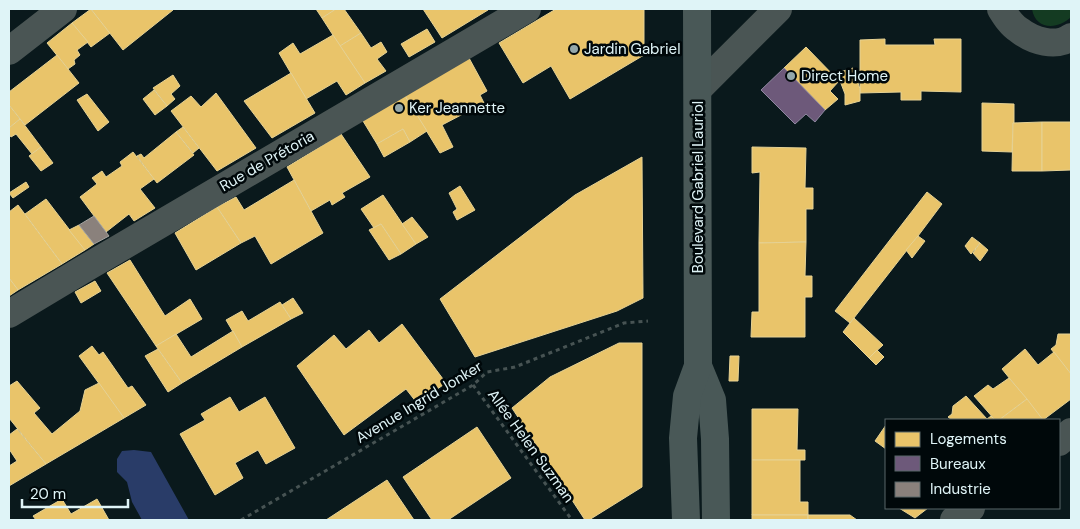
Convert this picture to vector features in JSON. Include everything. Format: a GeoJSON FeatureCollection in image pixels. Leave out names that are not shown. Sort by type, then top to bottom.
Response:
{"type":"FeatureCollection","features":[{"type":"Feature","properties":{"kind":"main road","name":"Boulevard Gabriel Lauriol"},"geometry":{"type":"LineString","coordinates":[[686,520],[683,438],[687,396],[698,366],[697,9]]}},
{"type":"Feature","properties":{"kind":"main road","name":"Boulevard Gabriel Lauriol"},"geometry":{"type":"LineString","coordinates":[[698,366],[712,400],[715,439],[716,520]]}},
{"type":"Feature","properties":{"kind":"street"},"geometry":{"type":"LineString","coordinates":[[9,51],[64,9]]}},
{"type":"Feature","properties":{"kind":"street","name":"Rue de Prétoria"},"geometry":{"type":"LineString","coordinates":[[9,314],[527,9]]}},
{"type":"Feature","properties":{"kind":"street"},"geometry":{"type":"LineString","coordinates":[[698,88],[778,9]]}},
{"type":"Feature","properties":{"kind":"street"},"geometry":{"type":"LineString","coordinates":[[1001,9],[1018,30],[1034,38],[1050,43],[1068,40],[1071,37]]}},
{"type":"Feature","properties":{"kind":"street"},"geometry":{"type":"LineString","coordinates":[[1060,441],[1071,432]]}},
{"type":"Feature","properties":{"kind":"street"},"geometry":{"type":"LineString","coordinates":[[954,520],[970,509]]}},
{"type":"Feature","properties":{"kind":"path","name":"Avenue Ingrid Jonker"},"geometry":{"type":"LineString","coordinates":[[241,520],[473,384],[487,372],[515,367],[624,322],[648,321]]}},
{"type":"Feature","properties":{"kind":"path","name":"Allée Helen Suzman"},"geometry":{"type":"LineString","coordinates":[[473,384],[572,520]]}},
{"type":"Feature","properties":{"kind":"green space"},"geometry":{"type":"Polygon","coordinates":[[[1032,9],[1071,9],[1071,17],[1060,24],[1048,26],[1038,21],[1032,9]]]}},
{"type":"Feature","properties":{"kind":"water"},"geometry":{"type":"Polygon","coordinates":[[[122,451],[151,452],[189,520],[142,520],[132,502],[127,482],[117,472],[117,459],[122,451]]]}},
{"type":"Feature","properties":{"kind":"building: Logements"},"geometry":{"type":"Polygon","coordinates":[[[91,9],[110,33],[91,47],[72,23],[91,9]]]}},
{"type":"Feature","properties":{"kind":"building: Logements"},"geometry":{"type":"Polygon","coordinates":[[[91,9],[172,9],[173,10],[123,50],[91,9]]]}},
{"type":"Feature","properties":{"kind":"building: Logements"},"geometry":{"type":"Polygon","coordinates":[[[316,9],[336,9],[322,18],[316,9]]]}},
{"type":"Feature","properties":{"kind":"building: Logements"},"geometry":{"type":"Polygon","coordinates":[[[336,9],[344,9],[361,33],[340,46],[322,18],[336,9]]]}},
{"type":"Feature","properties":{"kind":"building: Logements"},"geometry":{"type":"Polygon","coordinates":[[[423,9],[487,9],[488,10],[442,38],[423,9]]]}},
{"type":"Feature","properties":{"kind":"building: Logements","name":"Jardin Gabriel"},"geometry":{"type":"Polygon","coordinates":[[[556,9],[644,9],[644,55],[570,99],[551,66],[523,83],[499,43],[556,9]]]}},
{"type":"Feature","properties":{"kind":"building: Logements"},"geometry":{"type":"Polygon","coordinates":[[[72,23],[88,42],[77,50],[80,55],[74,60],[75,64],[68,69],[47,43],[72,23]]]}},
{"type":"Feature","properties":{"kind":"building: Logements"},"geometry":{"type":"Polygon","coordinates":[[[427,29],[435,42],[409,57],[401,44],[427,29]]]}},
{"type":"Feature","properties":{"kind":"building: Logements"},"geometry":{"type":"Polygon","coordinates":[[[361,33],[371,48],[381,42],[387,52],[377,59],[386,71],[365,83],[340,46],[361,33]]]}},
{"type":"Feature","properties":{"kind":"building: Logements"},"geometry":{"type":"Polygon","coordinates":[[[333,35],[365,83],[346,95],[337,81],[306,99],[279,53],[293,43],[300,54],[333,35]]]}},
{"type":"Feature","properties":{"kind":"building: Logements"},"geometry":{"type":"Polygon","coordinates":[[[885,39],[885,45],[935,45],[934,39],[961,39],[961,92],[921,91],[921,100],[901,100],[901,92],[860,93],[860,40],[885,39]]]}},
{"type":"Feature","properties":{"kind":"building: Logements"},"geometry":{"type":"Polygon","coordinates":[[[806,47],[839,81],[830,91],[838,99],[825,110],[784,68],[806,47]]]}},
{"type":"Feature","properties":{"kind":"building: Logements"},"geometry":{"type":"Polygon","coordinates":[[[57,55],[79,83],[25,125],[9,105],[9,92],[57,55]]]}},
{"type":"Feature","properties":{"kind":"building: Logements"},"geometry":{"type":"Polygon","coordinates":[[[469,58],[487,91],[480,95],[484,103],[442,125],[453,147],[440,153],[405,96],[469,58]]]}},
{"type":"Feature","properties":{"kind":"building: Logements"},"geometry":{"type":"Polygon","coordinates":[[[853,68],[860,89],[860,101],[845,105],[845,94],[837,73],[853,68]]]}},
{"type":"Feature","properties":{"kind":"building: Logements"},"geometry":{"type":"Polygon","coordinates":[[[291,73],[315,113],[272,138],[244,101],[291,73]]]}},
{"type":"Feature","properties":{"kind":"building: Logements"},"geometry":{"type":"Polygon","coordinates":[[[173,75],[180,86],[171,94],[175,99],[167,106],[153,88],[173,75]]]}},
{"type":"Feature","properties":{"kind":"building: Logements"},"geometry":{"type":"Polygon","coordinates":[[[154,90],[167,106],[155,115],[143,99],[154,90]]]}},
{"type":"Feature","properties":{"kind":"building: Logements"},"geometry":{"type":"Polygon","coordinates":[[[216,93],[256,148],[217,171],[171,111],[191,96],[201,107],[216,93]]]}},
{"type":"Feature","properties":{"kind":"building: Logements"},"geometry":{"type":"Polygon","coordinates":[[[87,94],[109,122],[98,131],[77,100],[87,94]]]}},
{"type":"Feature","properties":{"kind":"building: Logements","name":"Ker Jeannette"},"geometry":{"type":"Polygon","coordinates":[[[405,96],[427,131],[410,142],[403,129],[377,144],[363,121],[405,96]]]}},
{"type":"Feature","properties":{"kind":"building: Logements"},"geometry":{"type":"Polygon","coordinates":[[[982,103],[1014,104],[1012,152],[982,151],[982,103]]]}},
{"type":"Feature","properties":{"kind":"building: Logements"},"geometry":{"type":"Polygon","coordinates":[[[9,105],[20,119],[9,128],[9,105]]]}},
{"type":"Feature","properties":{"kind":"building: Logements"},"geometry":{"type":"Polygon","coordinates":[[[20,119],[41,147],[32,154],[16,134],[11,137],[9,134],[9,128],[20,119]]]}},
{"type":"Feature","properties":{"kind":"building: Logements"},"geometry":{"type":"Polygon","coordinates":[[[1042,122],[1042,171],[1012,171],[1013,123],[1042,122]]]}},
{"type":"Feature","properties":{"kind":"building: Logements"},"geometry":{"type":"Polygon","coordinates":[[[1042,122],[1071,122],[1071,170],[1042,171],[1042,122]]]}},
{"type":"Feature","properties":{"kind":"building: Logements"},"geometry":{"type":"Polygon","coordinates":[[[183,127],[199,148],[193,153],[176,132],[183,127]]]}},
{"type":"Feature","properties":{"kind":"building: Logements"},"geometry":{"type":"Polygon","coordinates":[[[403,129],[410,142],[384,157],[377,144],[403,129]]]}},
{"type":"Feature","properties":{"kind":"building: Logements"},"geometry":{"type":"Polygon","coordinates":[[[176,132],[194,155],[157,183],[137,156],[141,154],[144,158],[176,132]]]}},
{"type":"Feature","properties":{"kind":"building: Logements"},"geometry":{"type":"Polygon","coordinates":[[[341,134],[370,177],[342,193],[345,197],[332,205],[330,200],[311,211],[287,167],[341,134]]]}},
{"type":"Feature","properties":{"kind":"building: Logements"},"geometry":{"type":"Polygon","coordinates":[[[41,147],[53,163],[41,171],[29,156],[41,147]]]}},
{"type":"Feature","properties":{"kind":"building: Logements"},"geometry":{"type":"Polygon","coordinates":[[[752,147],[806,148],[805,188],[813,188],[813,209],[806,209],[806,242],[759,243],[760,172],[752,173],[752,147]]]}},
{"type":"Feature","properties":{"kind":"building: Logements"},"geometry":{"type":"Polygon","coordinates":[[[133,152],[154,179],[140,189],[155,208],[134,221],[129,214],[106,232],[80,197],[97,184],[92,178],[102,171],[106,177],[122,166],[120,162],[133,152]]]}},
{"type":"Feature","properties":{"kind":"building: Logements"},"geometry":{"type":"Polygon","coordinates":[[[642,157],[643,298],[617,311],[475,357],[440,299],[575,195],[642,157]]]}},
{"type":"Feature","properties":{"kind":"building: Logements"},"geometry":{"type":"Polygon","coordinates":[[[294,180],[323,233],[271,264],[255,236],[241,243],[217,207],[236,197],[244,210],[294,180]]]}},
{"type":"Feature","properties":{"kind":"building: Logements"},"geometry":{"type":"Polygon","coordinates":[[[26,182],[29,187],[13,198],[9,193],[26,182]]]}},
{"type":"Feature","properties":{"kind":"building: Logements"},"geometry":{"type":"Polygon","coordinates":[[[460,186],[475,210],[457,220],[453,212],[457,209],[449,193],[460,186]]]}},
{"type":"Feature","properties":{"kind":"building: Logements"},"geometry":{"type":"Polygon","coordinates":[[[927,192],[942,204],[850,323],[835,311],[927,192]]]}},
{"type":"Feature","properties":{"kind":"building: Logements"},"geometry":{"type":"Polygon","coordinates":[[[383,195],[416,244],[401,254],[381,224],[374,228],[361,209],[383,195]]]}},
{"type":"Feature","properties":{"kind":"building: Logements"},"geometry":{"type":"Polygon","coordinates":[[[46,199],[85,250],[62,264],[25,214],[46,199]]]}},
{"type":"Feature","properties":{"kind":"building: Logements"},"geometry":{"type":"Polygon","coordinates":[[[18,205],[62,264],[18,290],[9,278],[9,212],[18,205]]]}},
{"type":"Feature","properties":{"kind":"building: Logements"},"geometry":{"type":"Polygon","coordinates":[[[217,207],[241,243],[196,270],[175,233],[217,207]]]}},
{"type":"Feature","properties":{"kind":"building: Logements"},"geometry":{"type":"Polygon","coordinates":[[[412,217],[428,237],[416,244],[402,224],[412,217]]]}},
{"type":"Feature","properties":{"kind":"building: Logements"},"geometry":{"type":"Polygon","coordinates":[[[381,224],[401,254],[389,260],[369,230],[381,224]]]}},
{"type":"Feature","properties":{"kind":"building: Logements"},"geometry":{"type":"Polygon","coordinates":[[[79,225],[94,244],[85,250],[69,230],[79,225]]]}},
{"type":"Feature","properties":{"kind":"building: Logements"},"geometry":{"type":"Polygon","coordinates":[[[918,236],[925,241],[912,258],[906,250],[918,236]]]}},
{"type":"Feature","properties":{"kind":"building: Logements"},"geometry":{"type":"Polygon","coordinates":[[[972,237],[980,243],[971,254],[965,246],[972,237]]]}},
{"type":"Feature","properties":{"kind":"building: Logements"},"geometry":{"type":"Polygon","coordinates":[[[806,242],[805,276],[812,276],[812,297],[805,297],[805,337],[751,337],[752,312],[759,312],[759,243],[806,242]]]}},
{"type":"Feature","properties":{"kind":"building: Logements"},"geometry":{"type":"Polygon","coordinates":[[[980,243],[988,250],[980,261],[973,253],[980,243]]]}},
{"type":"Feature","properties":{"kind":"building: Logements"},"geometry":{"type":"Polygon","coordinates":[[[130,260],[165,316],[190,299],[202,319],[156,346],[107,273],[130,260]]]}},
{"type":"Feature","properties":{"kind":"building: Logements"},"geometry":{"type":"Polygon","coordinates":[[[9,278],[18,290],[9,296],[9,278]]]}},
{"type":"Feature","properties":{"kind":"building: Logements"},"geometry":{"type":"Polygon","coordinates":[[[95,281],[101,291],[81,303],[75,292],[95,281]]]}},
{"type":"Feature","properties":{"kind":"building: Logements"},"geometry":{"type":"Polygon","coordinates":[[[293,298],[303,313],[291,319],[282,305],[293,298]]]}},
{"type":"Feature","properties":{"kind":"building: Logements"},"geometry":{"type":"Polygon","coordinates":[[[280,302],[291,319],[242,347],[226,320],[242,311],[248,321],[280,302]]]}},
{"type":"Feature","properties":{"kind":"building: Logements"},"geometry":{"type":"Polygon","coordinates":[[[854,318],[883,345],[869,358],[843,332],[854,318]]]}},
{"type":"Feature","properties":{"kind":"building: Logements"},"geometry":{"type":"Polygon","coordinates":[[[402,324],[446,383],[417,403],[406,389],[344,435],[297,366],[334,335],[346,349],[369,330],[379,343],[402,324]]]}},
{"type":"Feature","properties":{"kind":"building: Logements"},"geometry":{"type":"Polygon","coordinates":[[[233,331],[242,347],[182,383],[156,346],[176,334],[191,357],[233,331]]]}},
{"type":"Feature","properties":{"kind":"building: Logements"},"geometry":{"type":"Polygon","coordinates":[[[1058,334],[1071,334],[1071,374],[1051,349],[1056,345],[1058,334]]]}},
{"type":"Feature","properties":{"kind":"building: Logements"},"geometry":{"type":"Polygon","coordinates":[[[619,343],[642,343],[642,487],[589,520],[585,520],[512,408],[550,377],[619,343]]]}},
{"type":"Feature","properties":{"kind":"building: Logements"},"geometry":{"type":"Polygon","coordinates":[[[92,346],[99,355],[103,352],[128,388],[132,386],[146,405],[124,418],[79,356],[92,346]]]}},
{"type":"Feature","properties":{"kind":"building: Logements"},"geometry":{"type":"Polygon","coordinates":[[[158,349],[182,383],[168,392],[145,356],[158,349]]]}},
{"type":"Feature","properties":{"kind":"building: Logements"},"geometry":{"type":"Polygon","coordinates":[[[1025,349],[1038,365],[1054,352],[1071,374],[1071,399],[1042,419],[1002,369],[1025,349]]]}},
{"type":"Feature","properties":{"kind":"building: Logements"},"geometry":{"type":"Polygon","coordinates":[[[877,350],[884,357],[876,365],[869,358],[877,350]]]}},
{"type":"Feature","properties":{"kind":"building: Logements"},"geometry":{"type":"Polygon","coordinates":[[[730,356],[739,356],[738,381],[729,381],[730,356]]]}},
{"type":"Feature","properties":{"kind":"building: Logements"},"geometry":{"type":"Polygon","coordinates":[[[1009,378],[1027,399],[1000,419],[994,419],[974,396],[988,385],[993,389],[1009,378]]]}},
{"type":"Feature","properties":{"kind":"building: Logements"},"geometry":{"type":"Polygon","coordinates":[[[17,381],[40,408],[34,413],[52,434],[80,411],[85,390],[99,383],[124,418],[46,464],[9,418],[9,386],[17,381]]]}},
{"type":"Feature","properties":{"kind":"building: Logements"},"geometry":{"type":"Polygon","coordinates":[[[966,396],[987,419],[951,419],[948,417],[952,414],[953,406],[966,396]]]}},
{"type":"Feature","properties":{"kind":"building: Logements"},"geometry":{"type":"Polygon","coordinates":[[[230,397],[239,412],[265,397],[295,448],[266,464],[258,450],[235,463],[243,478],[215,495],[180,434],[205,420],[201,414],[230,397]]]}},
{"type":"Feature","properties":{"kind":"building: Logements"},"geometry":{"type":"Polygon","coordinates":[[[1027,399],[1042,419],[1000,419],[1027,399]]]}},
{"type":"Feature","properties":{"kind":"building: Logements"},"geometry":{"type":"Polygon","coordinates":[[[752,409],[798,409],[797,450],[805,450],[805,460],[752,460],[752,409]]]}},
{"type":"Feature","properties":{"kind":"building: Logements"},"geometry":{"type":"Polygon","coordinates":[[[885,426],[885,448],[875,441],[885,426]]]}},
{"type":"Feature","properties":{"kind":"building: Logements"},"geometry":{"type":"Polygon","coordinates":[[[477,427],[511,478],[448,520],[432,520],[403,477],[477,427]]]}},
{"type":"Feature","properties":{"kind":"building: Logements"},"geometry":{"type":"Polygon","coordinates":[[[17,429],[46,464],[9,486],[9,466],[17,461],[9,449],[9,435],[17,429]]]}},
{"type":"Feature","properties":{"kind":"building: Logements"},"geometry":{"type":"Polygon","coordinates":[[[752,460],[800,460],[800,502],[808,502],[808,515],[752,515],[752,460]]]}},
{"type":"Feature","properties":{"kind":"building: Logements"},"geometry":{"type":"Polygon","coordinates":[[[387,480],[414,520],[326,520],[387,480]]]}},
{"type":"Feature","properties":{"kind":"building: Logements"},"geometry":{"type":"Polygon","coordinates":[[[62,499],[71,514],[97,499],[109,520],[36,520],[33,516],[62,499]]]}},
{"type":"Feature","properties":{"kind":"building: Logements"},"geometry":{"type":"Polygon","coordinates":[[[901,509],[927,509],[915,518],[901,509]]]}},
{"type":"Feature","properties":{"kind":"building: Logements"},"geometry":{"type":"Polygon","coordinates":[[[752,515],[808,515],[808,520],[752,520],[752,515]]]}},
{"type":"Feature","properties":{"kind":"building: Logements"},"geometry":{"type":"Polygon","coordinates":[[[808,515],[850,515],[857,520],[808,520],[808,515]]]}},
{"type":"Feature","properties":{"kind":"building: Bureaux"},"geometry":{"type":"Polygon","coordinates":[[[784,68],[825,110],[815,122],[806,114],[795,124],[761,90],[784,68]]]}},
{"type":"Feature","properties":{"kind":"building: Industrie"},"geometry":{"type":"Polygon","coordinates":[[[94,216],[109,236],[94,244],[79,225],[94,216]]]}},
{"type":"Feature","properties":{"kind":"place","name":"Jardin Gabriel"},"geometry":{"type":"Point","coordinates":[574,49]}},
{"type":"Feature","properties":{"kind":"place","name":"Direct Home"},"geometry":{"type":"Point","coordinates":[791,76]}},
{"type":"Feature","properties":{"kind":"place","name":"Ker Jeannette"},"geometry":{"type":"Point","coordinates":[399,108]}}]}
